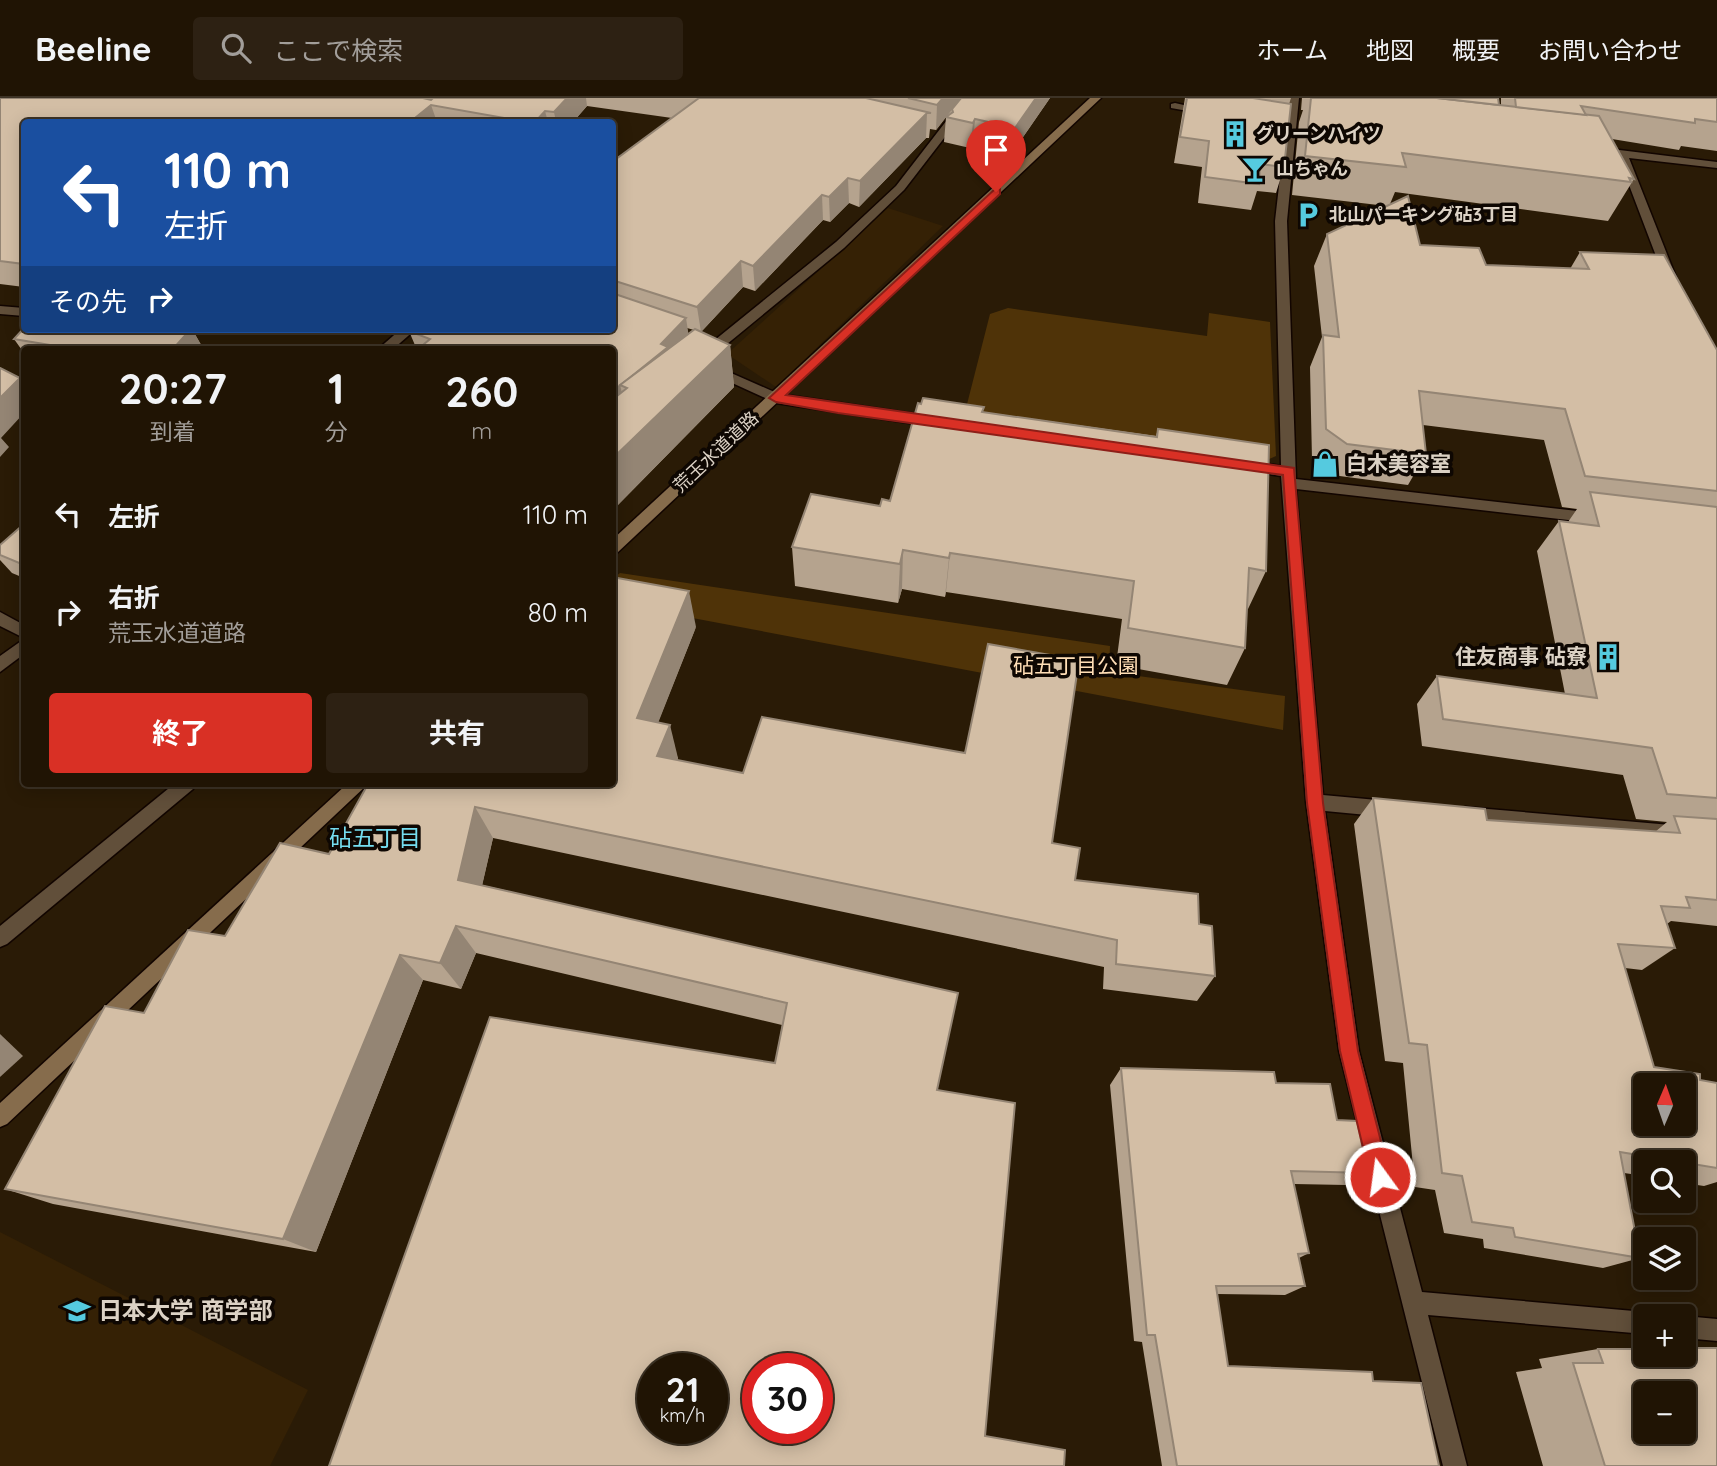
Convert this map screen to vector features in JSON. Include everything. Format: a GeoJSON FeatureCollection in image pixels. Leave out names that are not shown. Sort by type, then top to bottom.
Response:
{"type":"FeatureCollection","features":[{"type":"Feature","properties":{"kind":"main road","name":"荒玉水道道路"},"geometry":{"type":"LineString","coordinates":[[616,545],[1096,98]]}},
{"type":"Feature","properties":{"kind":"main road"},"geometry":{"type":"LineString","coordinates":[[0,1117],[356,787]]}},
{"type":"Feature","properties":{"kind":"street"},"geometry":{"type":"LineString","coordinates":[[947,424],[776,398],[697,362],[710,343],[840,245],[900,188],[936,134],[970,98]]}},
{"type":"Feature","properties":{"kind":"street"},"geometry":{"type":"LineString","coordinates":[[1175,106],[1214,113]]}},
{"type":"Feature","properties":{"kind":"street"},"geometry":{"type":"LineString","coordinates":[[1292,116],[1282,221],[1289,477],[1315,803],[1349,1051],[1455,1466]]}},
{"type":"Feature","properties":{"kind":"street"},"geometry":{"type":"LineString","coordinates":[[1584,148],[1717,165]]}},
{"type":"Feature","properties":{"kind":"street"},"geometry":{"type":"LineString","coordinates":[[1622,153],[1676,293]]}},
{"type":"Feature","properties":{"kind":"street"},"geometry":{"type":"LineString","coordinates":[[0,310],[21,312]]}},
{"type":"Feature","properties":{"kind":"street"},"geometry":{"type":"LineString","coordinates":[[389,346],[404,333]]}},
{"type":"Feature","properties":{"kind":"street"},"geometry":{"type":"LineString","coordinates":[[1234,464],[1289,477],[1609,520]]}},
{"type":"Feature","properties":{"kind":"street"},"geometry":{"type":"LineString","coordinates":[[0,618],[21,630]]}},
{"type":"Feature","properties":{"kind":"street"},"geometry":{"type":"LineString","coordinates":[[0,666],[21,648]]}},
{"type":"Feature","properties":{"kind":"street"},"geometry":{"type":"LineString","coordinates":[[0,938],[183,787]]}},
{"type":"Feature","properties":{"kind":"street"},"geometry":{"type":"LineString","coordinates":[[1315,803],[1412,811]]}},
{"type":"Feature","properties":{"kind":"street"},"geometry":{"type":"LineString","coordinates":[[1453,814],[1717,837]]}},
{"type":"Feature","properties":{"kind":"street"},"geometry":{"type":"LineString","coordinates":[[1411,1302],[1633,1322]]}},
{"type":"Feature","properties":{"kind":"street"},"geometry":{"type":"LineString","coordinates":[[1696,1327],[1717,1330]]}},
{"type":"Feature","properties":{"kind":"shaded area"},"geometry":{"type":"Polygon","coordinates":[[[888,208],[943,226],[776,387],[727,354],[888,208]]]}},
{"type":"Feature","properties":{"kind":"shaded area","name":"日本大学 商学部"},"geometry":{"type":"Polygon","coordinates":[[[0,1232],[308,1390],[270,1466],[0,1466],[0,1232]]]}},
{"type":"Feature","properties":{"kind":"green space"},"geometry":{"type":"Polygon","coordinates":[[[1008,308],[1207,336],[1209,313],[1270,322],[1276,456],[1265,461],[964,416],[990,314],[1008,308]]]}},
{"type":"Feature","properties":{"kind":"green space","name":"砧五丁目公園"},"geometry":{"type":"Polygon","coordinates":[[[620,573],[1110,646],[1109,672],[1285,696],[1283,730],[616,604],[616,576],[620,573]]]}},
{"type":"Feature","properties":{"kind":"building"},"geometry":{"type":"Polygon","coordinates":[[[0,98],[567,98],[554,112],[545,111],[538,119],[510,119],[431,105],[414,119],[21,119],[21,264],[0,261],[0,98]]]}},
{"type":"Feature","properties":{"kind":"building"},"geometry":{"type":"Polygon","coordinates":[[[699,98],[866,98],[931,113],[927,113],[860,181],[848,178],[829,197],[822,195],[753,266],[741,261],[697,307],[616,281],[616,159],[699,98]]]}},
{"type":"Feature","properties":{"kind":"building"},"geometry":{"type":"Polygon","coordinates":[[[908,98],[943,98],[937,105],[908,98]]]}},
{"type":"Feature","properties":{"kind":"building"},"geometry":{"type":"Polygon","coordinates":[[[961,98],[1036,98],[1015,128],[975,119],[973,123],[946,117],[953,112],[952,109],[961,98]]]}},
{"type":"Feature","properties":{"kind":"building"},"geometry":{"type":"Polygon","coordinates":[[[1187,98],[1253,98],[1291,104],[1284,167],[1260,164],[1259,184],[1205,177],[1209,141],[1180,137],[1187,98]]]}},
{"type":"Feature","properties":{"kind":"building"},"geometry":{"type":"Polygon","coordinates":[[[1311,98],[1437,98],[1599,116],[1634,179],[1629,178],[1631,182],[1402,153],[1406,167],[1305,156],[1311,98]]]}},
{"type":"Feature","properties":{"kind":"building"},"geometry":{"type":"Polygon","coordinates":[[[1437,98],[1498,98],[1499,105],[1437,98]]]}},
{"type":"Feature","properties":{"kind":"building"},"geometry":{"type":"Polygon","coordinates":[[[1515,98],[1717,98],[1717,122],[1695,119],[1695,123],[1581,106],[1586,115],[1516,107],[1515,98]]]}},
{"type":"Feature","properties":{"kind":"building"},"geometry":{"type":"Polygon","coordinates":[[[1408,196],[1420,245],[1479,248],[1486,265],[1589,269],[1580,252],[1664,255],[1717,350],[1717,491],[1585,476],[1565,409],[1419,391],[1426,454],[1347,444],[1326,429],[1323,335],[1339,337],[1327,234],[1408,196]]]}},
{"type":"Feature","properties":{"kind":"building"},"geometry":{"type":"Polygon","coordinates":[[[616,294],[686,318],[661,344],[668,347],[616,389],[616,346],[422,346],[430,339],[414,333],[616,333],[616,294]]]}},
{"type":"Feature","properties":{"kind":"building"},"geometry":{"type":"Polygon","coordinates":[[[695,329],[730,345],[616,455],[616,397],[627,388],[620,385],[695,329]]]}},
{"type":"Feature","properties":{"kind":"building"},"geometry":{"type":"Polygon","coordinates":[[[21,331],[187,333],[176,346],[56,346],[14,339],[21,331]]]}},
{"type":"Feature","properties":{"kind":"building"},"geometry":{"type":"Polygon","coordinates":[[[0,368],[20,378],[0,398],[0,368]]]}},
{"type":"Feature","properties":{"kind":"building"},"geometry":{"type":"Polygon","coordinates":[[[923,398],[984,407],[982,412],[1157,437],[1158,429],[1269,445],[1266,571],[1249,568],[1245,648],[1128,628],[1134,581],[950,553],[949,558],[903,550],[900,564],[792,547],[811,494],[880,506],[882,499],[890,501],[918,403],[921,404],[923,398]]]}},
{"type":"Feature","properties":{"kind":"building"},"geometry":{"type":"Polygon","coordinates":[[[1590,492],[1717,507],[1717,798],[1667,794],[1652,748],[1443,719],[1437,676],[1597,698],[1559,521],[1599,526],[1590,492]]]}},
{"type":"Feature","properties":{"kind":"building"},"geometry":{"type":"Polygon","coordinates":[[[21,527],[21,564],[0,555],[0,545],[21,527]]]}},
{"type":"Feature","properties":{"kind":"building"},"geometry":{"type":"Polygon","coordinates":[[[616,578],[689,591],[637,718],[670,725],[657,756],[743,773],[762,717],[965,753],[988,644],[1079,660],[1052,843],[1080,848],[1075,880],[1198,894],[1199,924],[1212,926],[1215,976],[1116,964],[1117,940],[475,807],[458,880],[958,993],[937,1090],[1015,1103],[985,1436],[1065,1450],[1064,1466],[329,1466],[490,1017],[775,1063],[787,1003],[456,926],[440,963],[400,955],[283,1239],[5,1189],[105,1006],[144,1013],[188,930],[225,936],[280,843],[329,854],[366,787],[616,787],[616,578]]]}},
{"type":"Feature","properties":{"kind":"building"},"geometry":{"type":"Polygon","coordinates":[[[1373,798],[1485,809],[1487,820],[1680,833],[1674,816],[1717,819],[1717,900],[1686,897],[1690,908],[1661,906],[1675,948],[1618,944],[1654,1067],[1693,1073],[1633,1073],[1633,1136],[1696,1136],[1696,1073],[1700,1074],[1700,1080],[1717,1083],[1717,1168],[1696,1165],[1696,1150],[1633,1150],[1633,1154],[1620,1152],[1634,1227],[1633,1257],[1515,1237],[1513,1228],[1472,1222],[1462,1176],[1442,1173],[1427,1045],[1409,1043],[1373,798]]]}},
{"type":"Feature","properties":{"kind":"building"},"geometry":{"type":"Polygon","coordinates":[[[1121,1068],[1274,1072],[1276,1083],[1330,1084],[1337,1120],[1357,1121],[1368,1173],[1291,1171],[1309,1253],[1298,1254],[1305,1286],[1216,1286],[1228,1366],[1372,1372],[1373,1381],[1421,1383],[1439,1466],[1177,1466],[1155,1335],[1147,1335],[1121,1068]]]}},
{"type":"Feature","properties":{"kind":"building"},"geometry":{"type":"Polygon","coordinates":[[[1696,1348],[1717,1348],[1717,1466],[1605,1466],[1573,1363],[1603,1363],[1598,1349],[1633,1349],[1633,1367],[1696,1367],[1696,1348]]]}},
{"type":"Feature","properties":{"kind":"place","name":"グリーンハイツ"},"geometry":{"type":"Point","coordinates":[1235,134]}},
{"type":"Feature","properties":{"kind":"place","name":"山ちゃん"},"geometry":{"type":"Point","coordinates":[1255,169]}},
{"type":"Feature","properties":{"kind":"place","name":"北山パーキング砧3丁目"},"geometry":{"type":"Point","coordinates":[1308,215]}},
{"type":"Feature","properties":{"kind":"place","name":"白木美容室"},"geometry":{"type":"Point","coordinates":[1325,464]}},
{"type":"Feature","properties":{"kind":"place","name":"住友商事 砧寮"},"geometry":{"type":"Point","coordinates":[1608,657]}},
{"type":"Feature","properties":{"kind":"place","name":"日本大学 商学部"},"geometry":{"type":"Point","coordinates":[77,1311]}},
{"type":"Feature","properties":{"kind":"district","name":"砧五丁目"},"geometry":{"type":"Point","coordinates":[375,838]}},
{"type":"Feature","properties":{"kind":"route"},"geometry":{"type":"LineString","coordinates":[[996,192],[776,398],[838,409],[1289,471],[1289,498],[1315,803],[1349,1051],[1380,1177]]}}]}
